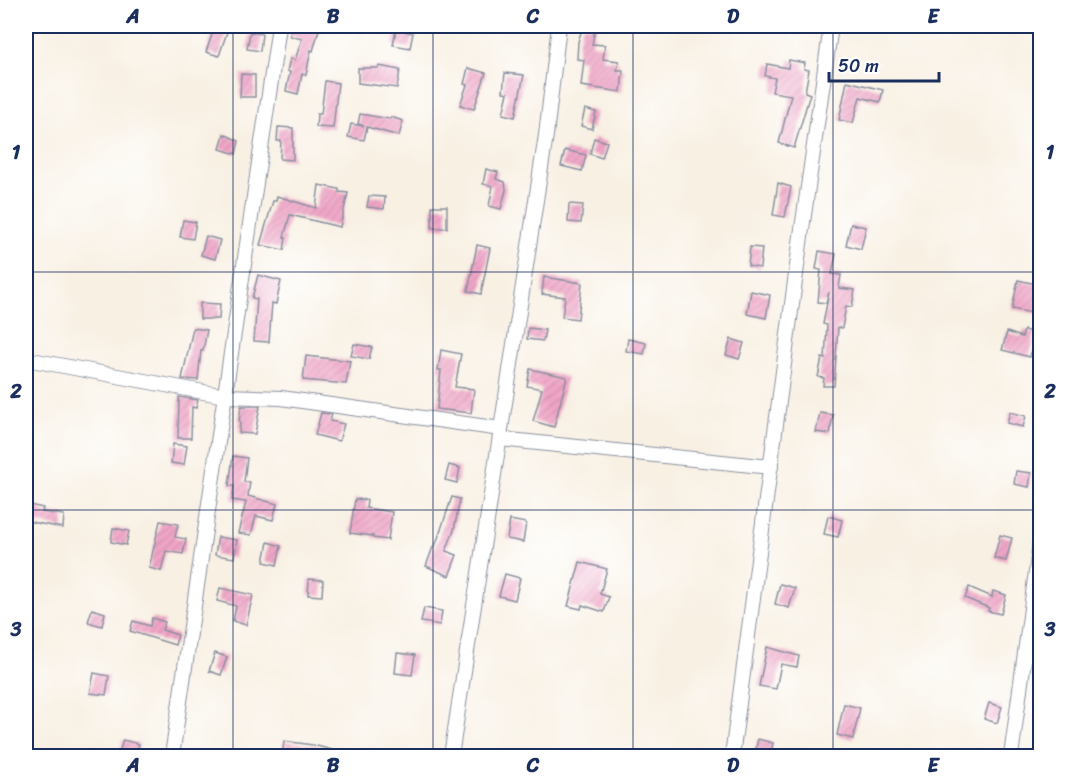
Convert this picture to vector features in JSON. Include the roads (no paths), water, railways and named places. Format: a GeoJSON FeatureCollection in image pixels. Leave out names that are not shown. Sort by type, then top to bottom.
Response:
{"type":"FeatureCollection","features":[{"type":"Feature","properties":{"kind":"street"},"geometry":{"type":"LineString","coordinates":[[172,756],[279,26]]}},
{"type":"Feature","properties":{"kind":"street"},"geometry":{"type":"LineString","coordinates":[[451,756],[546,135],[559,26]]}},
{"type":"Feature","properties":{"kind":"street"},"geometry":{"type":"LineString","coordinates":[[732,756],[831,26]]}},
{"type":"Feature","properties":{"kind":"street"},"geometry":{"type":"LineString","coordinates":[[26,359],[225,396],[281,398],[500,434],[771,467]]}},
{"type":"Feature","properties":{"kind":"street"},"geometry":{"type":"LineString","coordinates":[[1011,756],[1041,542]]}}]}
